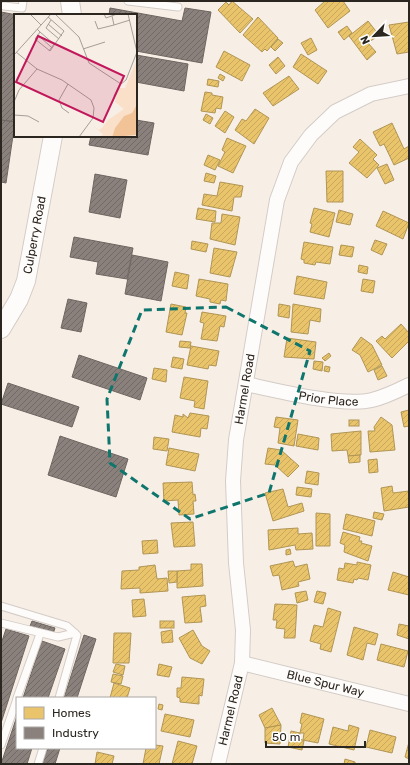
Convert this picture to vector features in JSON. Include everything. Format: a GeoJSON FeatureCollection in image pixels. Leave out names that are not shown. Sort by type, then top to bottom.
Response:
{"type":"FeatureCollection","features":[{"type":"Feature","properties":{"kind":"street","name":"Harmel Road"},"geometry":{"type":"LineString","coordinates":[[218,764],[242,663],[243,630],[236,563],[233,481],[236,440],[277,200],[291,162],[311,135],[335,112],[371,94],[409,86]]}},
{"type":"Feature","properties":{"kind":"street","name":"Culperry Road"},"geometry":{"type":"LineString","coordinates":[[1,329],[19,299],[26,281],[53,137]]}},
{"type":"Feature","properties":{"kind":"street","name":"Prior Place"},"geometry":{"type":"LineString","coordinates":[[246,384],[344,402],[372,400],[396,392],[409,385]]}},
{"type":"Feature","properties":{"kind":"street","name":"Blue Spur Way"},"geometry":{"type":"LineString","coordinates":[[242,663],[409,704]]}},
{"type":"Feature","properties":{"kind":"lane"},"geometry":{"type":"LineString","coordinates":[[4,6],[22,8],[23,1]]}},
{"type":"Feature","properties":{"kind":"lane"},"geometry":{"type":"LineString","coordinates":[[128,1],[178,7]]}},
{"type":"Feature","properties":{"kind":"lane"},"geometry":{"type":"LineString","coordinates":[[1,606],[67,626],[77,635],[73,656],[59,697]]}},
{"type":"Feature","properties":{"kind":"lane"},"geometry":{"type":"LineString","coordinates":[[1,623],[40,634],[58,637],[74,633]]}},
{"type":"Feature","properties":{"kind":"lane"},"geometry":{"type":"LineString","coordinates":[[17,697],[40,634]]}},
{"type":"Feature","properties":{"kind":"lane"},"geometry":{"type":"LineString","coordinates":[[1,745],[16,701]]}},
{"type":"Feature","properties":{"kind":"lane"},"geometry":{"type":"LineString","coordinates":[[38,764],[43,749]]}},
{"type":"Feature","properties":{"kind":"highlighted area"},"geometry":{"type":"Polygon","coordinates":[[[226,307],[310,351],[269,493],[190,519],[110,463],[107,399],[142,310],[226,307]]]}},
{"type":"Feature","properties":{"kind":"building: Homes"},"geometry":{"type":"Polygon","coordinates":[[[232,1],[253,19],[240,33],[218,10],[226,2],[229,5],[232,1]]]}},
{"type":"Feature","properties":{"kind":"building: Homes"},"geometry":{"type":"Polygon","coordinates":[[[325,1],[343,1],[350,11],[328,28],[315,10],[325,1]]]}},
{"type":"Feature","properties":{"kind":"building: Homes"},"geometry":{"type":"Polygon","coordinates":[[[258,17],[278,38],[267,51],[265,49],[262,52],[243,35],[258,17]]]}},
{"type":"Feature","properties":{"kind":"building: Homes"},"geometry":{"type":"Polygon","coordinates":[[[368,21],[379,35],[368,43],[376,52],[367,60],[349,36],[368,21]]]}},
{"type":"Feature","properties":{"kind":"building: Homes"},"geometry":{"type":"Polygon","coordinates":[[[409,22],[409,52],[397,54],[389,25],[409,22]]]}},
{"type":"Feature","properties":{"kind":"building: Homes"},"geometry":{"type":"Polygon","coordinates":[[[347,26],[352,33],[344,40],[338,32],[347,26]]]}},
{"type":"Feature","properties":{"kind":"building: Homes"},"geometry":{"type":"Polygon","coordinates":[[[311,38],[317,50],[308,55],[301,43],[311,38]]]}},
{"type":"Feature","properties":{"kind":"building: Homes"},"geometry":{"type":"Polygon","coordinates":[[[278,39],[283,43],[275,51],[271,47],[278,39]]]}},
{"type":"Feature","properties":{"kind":"building: Homes"},"geometry":{"type":"Polygon","coordinates":[[[224,51],[250,65],[242,81],[216,67],[224,51]]]}},
{"type":"Feature","properties":{"kind":"building: Homes"},"geometry":{"type":"Polygon","coordinates":[[[301,54],[327,71],[318,84],[293,67],[301,54]]]}},
{"type":"Feature","properties":{"kind":"building: Homes"},"geometry":{"type":"Polygon","coordinates":[[[278,57],[285,66],[276,74],[269,65],[278,57]]]}},
{"type":"Feature","properties":{"kind":"building: Homes"},"geometry":{"type":"Polygon","coordinates":[[[220,74],[225,77],[223,81],[218,78],[220,74]]]}},
{"type":"Feature","properties":{"kind":"building: Homes"},"geometry":{"type":"Polygon","coordinates":[[[289,76],[299,89],[273,106],[263,93],[289,76]]]}},
{"type":"Feature","properties":{"kind":"building: Homes"},"geometry":{"type":"Polygon","coordinates":[[[208,79],[219,81],[218,87],[207,85],[208,79]]]}},
{"type":"Feature","properties":{"kind":"building: Homes"},"geometry":{"type":"Polygon","coordinates":[[[205,92],[223,97],[221,109],[216,108],[215,113],[201,111],[205,92]]]}},
{"type":"Feature","properties":{"kind":"building: Homes"},"geometry":{"type":"Polygon","coordinates":[[[255,109],[269,118],[254,144],[235,130],[242,119],[246,121],[255,109]]]}},
{"type":"Feature","properties":{"kind":"building: Homes"},"geometry":{"type":"Polygon","coordinates":[[[225,111],[234,117],[225,133],[215,126],[225,111]]]}},
{"type":"Feature","properties":{"kind":"building: Homes"},"geometry":{"type":"Polygon","coordinates":[[[206,114],[213,118],[210,124],[203,120],[206,114]]]}},
{"type":"Feature","properties":{"kind":"building: Homes"},"geometry":{"type":"Polygon","coordinates":[[[392,123],[404,149],[409,146],[409,158],[394,165],[384,144],[380,146],[373,132],[392,123]]]}},
{"type":"Feature","properties":{"kind":"building: Homes"},"geometry":{"type":"Polygon","coordinates":[[[227,138],[246,146],[233,173],[218,166],[225,152],[222,150],[227,138]]]}},
{"type":"Feature","properties":{"kind":"building: Homes"},"geometry":{"type":"Polygon","coordinates":[[[360,139],[377,155],[373,159],[379,165],[367,178],[349,163],[359,152],[353,147],[360,139]]]}},
{"type":"Feature","properties":{"kind":"building: Homes"},"geometry":{"type":"Polygon","coordinates":[[[208,155],[220,160],[215,170],[204,165],[208,155]]]}},
{"type":"Feature","properties":{"kind":"building: Homes"},"geometry":{"type":"Polygon","coordinates":[[[387,164],[394,180],[385,184],[377,168],[387,164]]]}},
{"type":"Feature","properties":{"kind":"building: Homes"},"geometry":{"type":"Polygon","coordinates":[[[326,171],[343,171],[343,202],[327,202],[326,171]]]}},
{"type":"Feature","properties":{"kind":"building: Homes"},"geometry":{"type":"Polygon","coordinates":[[[206,173],[216,176],[214,183],[204,181],[206,173]]]}},
{"type":"Feature","properties":{"kind":"building: Homes"},"geometry":{"type":"Polygon","coordinates":[[[220,182],[243,186],[241,197],[234,197],[232,211],[202,205],[204,194],[217,196],[220,182]]]}},
{"type":"Feature","properties":{"kind":"building: Homes"},"geometry":{"type":"Polygon","coordinates":[[[198,208],[216,211],[215,222],[196,219],[198,208]]]}},
{"type":"Feature","properties":{"kind":"building: Homes"},"geometry":{"type":"Polygon","coordinates":[[[314,208],[335,213],[329,237],[310,232],[312,224],[310,223],[314,208]]]}},
{"type":"Feature","properties":{"kind":"building: Homes"},"geometry":{"type":"Polygon","coordinates":[[[339,210],[353,214],[350,225],[336,222],[339,210]]]}},
{"type":"Feature","properties":{"kind":"building: Homes"},"geometry":{"type":"Polygon","coordinates":[[[383,211],[409,223],[403,239],[376,226],[383,211]]]}},
{"type":"Feature","properties":{"kind":"building: Homes"},"geometry":{"type":"Polygon","coordinates":[[[222,214],[240,217],[235,245],[210,239],[212,223],[221,223],[222,214]]]}},
{"type":"Feature","properties":{"kind":"building: Homes"},"geometry":{"type":"Polygon","coordinates":[[[375,240],[387,244],[382,255],[371,250],[375,240]]]}},
{"type":"Feature","properties":{"kind":"building: Homes"},"geometry":{"type":"Polygon","coordinates":[[[192,241],[208,244],[206,252],[191,249],[192,241]]]}},
{"type":"Feature","properties":{"kind":"building: Homes"},"geometry":{"type":"Polygon","coordinates":[[[304,242],[333,247],[330,264],[316,262],[315,265],[304,263],[304,260],[301,259],[304,242]]]}},
{"type":"Feature","properties":{"kind":"building: Homes"},"geometry":{"type":"Polygon","coordinates":[[[341,245],[354,247],[352,257],[339,255],[341,245]]]}},
{"type":"Feature","properties":{"kind":"building: Homes"},"geometry":{"type":"Polygon","coordinates":[[[214,248],[237,252],[230,277],[210,273],[214,248]]]}},
{"type":"Feature","properties":{"kind":"building: Homes"},"geometry":{"type":"Polygon","coordinates":[[[359,265],[368,267],[367,274],[358,272],[359,265]]]}},
{"type":"Feature","properties":{"kind":"building: Homes"},"geometry":{"type":"Polygon","coordinates":[[[175,272],[189,275],[187,289],[172,286],[175,272]]]}},
{"type":"Feature","properties":{"kind":"building: Homes"},"geometry":{"type":"Polygon","coordinates":[[[297,276],[327,282],[324,299],[294,294],[297,276]]]}},
{"type":"Feature","properties":{"kind":"building: Homes"},"geometry":{"type":"Polygon","coordinates":[[[199,279],[228,284],[226,301],[221,300],[220,304],[210,302],[210,299],[196,296],[199,279]]]}},
{"type":"Feature","properties":{"kind":"building: Homes"},"geometry":{"type":"Polygon","coordinates":[[[363,279],[375,281],[373,293],[361,291],[363,279]]]}},
{"type":"Feature","properties":{"kind":"building: Homes"},"geometry":{"type":"Polygon","coordinates":[[[171,304],[186,307],[185,313],[187,313],[182,335],[166,332],[171,304]]]}},
{"type":"Feature","properties":{"kind":"building: Homes"},"geometry":{"type":"Polygon","coordinates":[[[279,304],[290,306],[289,318],[278,316],[279,304]]]}},
{"type":"Feature","properties":{"kind":"building: Homes"},"geometry":{"type":"Polygon","coordinates":[[[293,304],[321,309],[320,322],[310,320],[308,334],[291,332],[293,304]]]}},
{"type":"Feature","properties":{"kind":"building: Homes"},"geometry":{"type":"Polygon","coordinates":[[[202,312],[226,316],[224,327],[220,326],[217,341],[201,339],[204,323],[200,322],[202,312]]]}},
{"type":"Feature","properties":{"kind":"building: Homes"},"geometry":{"type":"Polygon","coordinates":[[[401,324],[409,333],[409,341],[392,358],[376,341],[382,336],[385,339],[401,324]]]}},
{"type":"Feature","properties":{"kind":"building: Homes"},"geometry":{"type":"Polygon","coordinates":[[[361,337],[372,345],[382,365],[368,372],[360,355],[352,350],[361,337]]]}},
{"type":"Feature","properties":{"kind":"building: Homes"},"geometry":{"type":"Polygon","coordinates":[[[287,338],[316,342],[314,359],[284,357],[287,338]]]}},
{"type":"Feature","properties":{"kind":"building: Homes"},"geometry":{"type":"Polygon","coordinates":[[[180,341],[191,342],[190,348],[179,347],[180,341]]]}},
{"type":"Feature","properties":{"kind":"building: Homes"},"geometry":{"type":"Polygon","coordinates":[[[191,346],[219,351],[216,366],[209,365],[208,369],[187,365],[191,346]]]}},
{"type":"Feature","properties":{"kind":"building: Homes"},"geometry":{"type":"Polygon","coordinates":[[[329,353],[331,356],[325,361],[322,358],[329,353]]]}},
{"type":"Feature","properties":{"kind":"building: Homes"},"geometry":{"type":"Polygon","coordinates":[[[173,357],[184,359],[182,369],[171,367],[173,357]]]}},
{"type":"Feature","properties":{"kind":"building: Homes"},"geometry":{"type":"Polygon","coordinates":[[[314,361],[323,362],[322,371],[313,369],[314,361]]]}},
{"type":"Feature","properties":{"kind":"building: Homes"},"geometry":{"type":"Polygon","coordinates":[[[325,366],[330,367],[329,372],[324,371],[325,366]]]}},
{"type":"Feature","properties":{"kind":"building: Homes"},"geometry":{"type":"Polygon","coordinates":[[[382,366],[387,376],[378,380],[374,370],[382,366]]]}},
{"type":"Feature","properties":{"kind":"building: Homes"},"geometry":{"type":"Polygon","coordinates":[[[154,368],[167,370],[166,382],[152,379],[154,368]]]}},
{"type":"Feature","properties":{"kind":"building: Homes"},"geometry":{"type":"Polygon","coordinates":[[[184,377],[208,381],[204,409],[194,407],[195,401],[180,398],[184,377]]]}},
{"type":"Feature","properties":{"kind":"building: Homes"},"geometry":{"type":"Polygon","coordinates":[[[409,410],[409,426],[404,427],[401,412],[409,410]]]}},
{"type":"Feature","properties":{"kind":"building: Homes"},"geometry":{"type":"Polygon","coordinates":[[[190,413],[209,416],[207,429],[201,428],[200,437],[172,432],[175,415],[183,417],[183,414],[188,418],[190,413]]]}},
{"type":"Feature","properties":{"kind":"building: Homes"},"geometry":{"type":"Polygon","coordinates":[[[276,417],[298,420],[294,446],[278,443],[280,428],[274,427],[276,417]]]}},
{"type":"Feature","properties":{"kind":"building: Homes"},"geometry":{"type":"Polygon","coordinates":[[[381,417],[392,425],[395,450],[370,452],[368,431],[375,431],[374,427],[381,417]]]}},
{"type":"Feature","properties":{"kind":"building: Homes"},"geometry":{"type":"Polygon","coordinates":[[[349,420],[359,420],[359,426],[349,426],[349,420]]]}},
{"type":"Feature","properties":{"kind":"building: Homes"},"geometry":{"type":"Polygon","coordinates":[[[361,431],[361,455],[348,456],[347,450],[332,451],[331,434],[361,431]]]}},
{"type":"Feature","properties":{"kind":"building: Homes"},"geometry":{"type":"Polygon","coordinates":[[[298,434],[319,438],[318,450],[296,446],[298,434]]]}},
{"type":"Feature","properties":{"kind":"building: Homes"},"geometry":{"type":"Polygon","coordinates":[[[154,437],[169,439],[167,451],[153,449],[154,437]]]}},
{"type":"Feature","properties":{"kind":"building: Homes"},"geometry":{"type":"Polygon","coordinates":[[[169,448],[199,454],[195,471],[166,465],[169,448]]]}},
{"type":"Feature","properties":{"kind":"building: Homes"},"geometry":{"type":"Polygon","coordinates":[[[268,448],[281,450],[299,466],[288,477],[275,465],[265,464],[268,448]]]}},
{"type":"Feature","properties":{"kind":"building: Homes"},"geometry":{"type":"Polygon","coordinates":[[[360,455],[360,462],[349,463],[348,456],[360,455]]]}},
{"type":"Feature","properties":{"kind":"building: Homes"},"geometry":{"type":"Polygon","coordinates":[[[377,459],[378,472],[369,473],[368,460],[377,459]]]}},
{"type":"Feature","properties":{"kind":"building: Homes"},"geometry":{"type":"Polygon","coordinates":[[[307,471],[319,473],[318,485],[305,483],[307,471]]]}},
{"type":"Feature","properties":{"kind":"building: Homes"},"geometry":{"type":"Polygon","coordinates":[[[192,482],[193,495],[195,494],[196,501],[193,501],[194,514],[179,515],[178,500],[164,501],[163,483],[192,482]]]}},
{"type":"Feature","properties":{"kind":"building: Homes"},"geometry":{"type":"Polygon","coordinates":[[[392,486],[393,493],[409,491],[409,507],[384,511],[381,488],[392,486]]]}},
{"type":"Feature","properties":{"kind":"building: Homes"},"geometry":{"type":"Polygon","coordinates":[[[297,487],[312,489],[311,497],[296,495],[297,487]]]}},
{"type":"Feature","properties":{"kind":"building: Homes"},"geometry":{"type":"Polygon","coordinates":[[[283,489],[288,507],[302,503],[304,511],[273,521],[265,493],[283,489]]]}},
{"type":"Feature","properties":{"kind":"building: Homes"},"geometry":{"type":"Polygon","coordinates":[[[374,512],[384,514],[382,520],[373,518],[374,512]]]}},
{"type":"Feature","properties":{"kind":"building: Homes"},"geometry":{"type":"Polygon","coordinates":[[[316,513],[330,514],[330,546],[316,546],[316,513]]]}},
{"type":"Feature","properties":{"kind":"building: Homes"},"geometry":{"type":"Polygon","coordinates":[[[346,514],[375,521],[372,536],[343,529],[346,514]]]}},
{"type":"Feature","properties":{"kind":"building: Homes"},"geometry":{"type":"Polygon","coordinates":[[[193,522],[195,546],[174,547],[171,523],[193,522]]]}},
{"type":"Feature","properties":{"kind":"building: Homes"},"geometry":{"type":"Polygon","coordinates":[[[298,528],[298,534],[312,533],[313,549],[296,550],[295,545],[269,550],[268,530],[298,528]]]}},
{"type":"Feature","properties":{"kind":"building: Homes"},"geometry":{"type":"Polygon","coordinates":[[[343,532],[360,537],[359,541],[362,541],[361,543],[372,546],[368,561],[344,552],[345,545],[340,543],[343,532]]]}},
{"type":"Feature","properties":{"kind":"building: Homes"},"geometry":{"type":"Polygon","coordinates":[[[157,540],[158,553],[143,554],[142,541],[157,540]]]}},
{"type":"Feature","properties":{"kind":"building: Homes"},"geometry":{"type":"Polygon","coordinates":[[[290,549],[291,554],[286,555],[286,550],[290,549]]]}},
{"type":"Feature","properties":{"kind":"building: Homes"},"geometry":{"type":"Polygon","coordinates":[[[293,561],[295,567],[307,564],[310,579],[298,582],[299,586],[282,590],[279,575],[273,576],[270,566],[293,561]]]}},
{"type":"Feature","properties":{"kind":"building: Homes"},"geometry":{"type":"Polygon","coordinates":[[[357,562],[371,565],[368,580],[358,578],[357,580],[354,579],[353,583],[337,580],[339,568],[344,569],[345,563],[357,565],[357,562]]]}},
{"type":"Feature","properties":{"kind":"building: Homes"},"geometry":{"type":"Polygon","coordinates":[[[191,564],[202,564],[203,586],[177,588],[177,571],[191,570],[191,564]]]}},
{"type":"Feature","properties":{"kind":"building: Homes"},"geometry":{"type":"Polygon","coordinates":[[[155,565],[157,579],[167,578],[168,591],[140,593],[140,588],[121,589],[122,571],[139,570],[139,567],[155,565]]]}},
{"type":"Feature","properties":{"kind":"building: Homes"},"geometry":{"type":"Polygon","coordinates":[[[168,571],[177,571],[177,582],[169,583],[168,571]]]}},
{"type":"Feature","properties":{"kind":"building: Homes"},"geometry":{"type":"Polygon","coordinates":[[[393,572],[409,577],[409,595],[388,590],[393,572]]]}},
{"type":"Feature","properties":{"kind":"building: Homes"},"geometry":{"type":"Polygon","coordinates":[[[306,591],[308,600],[297,603],[295,593],[306,591]]]}},
{"type":"Feature","properties":{"kind":"building: Homes"},"geometry":{"type":"Polygon","coordinates":[[[317,591],[326,593],[323,604],[314,602],[317,591]]]}},
{"type":"Feature","properties":{"kind":"building: Homes"},"geometry":{"type":"Polygon","coordinates":[[[205,595],[206,606],[200,607],[202,622],[185,623],[182,597],[205,595]]]}},
{"type":"Feature","properties":{"kind":"building: Homes"},"geometry":{"type":"Polygon","coordinates":[[[144,599],[146,616],[133,617],[132,600],[144,599]]]}},
{"type":"Feature","properties":{"kind":"building: Homes"},"geometry":{"type":"Polygon","coordinates":[[[275,604],[297,605],[295,638],[284,638],[285,629],[276,628],[277,620],[273,620],[275,604]]]}},
{"type":"Feature","properties":{"kind":"building: Homes"},"geometry":{"type":"Polygon","coordinates":[[[328,608],[341,612],[331,652],[320,649],[321,644],[310,641],[314,625],[323,627],[328,608]]]}},
{"type":"Feature","properties":{"kind":"building: Homes"},"geometry":{"type":"Polygon","coordinates":[[[160,621],[174,621],[174,628],[160,628],[160,621]]]}},
{"type":"Feature","properties":{"kind":"building: Homes"},"geometry":{"type":"Polygon","coordinates":[[[399,624],[409,626],[409,639],[397,635],[399,624]]]}},
{"type":"Feature","properties":{"kind":"building: Homes"},"geometry":{"type":"Polygon","coordinates":[[[354,627],[378,634],[375,645],[367,643],[363,660],[347,655],[354,627]]]}},
{"type":"Feature","properties":{"kind":"building: Homes"},"geometry":{"type":"Polygon","coordinates":[[[172,630],[173,642],[162,643],[161,632],[172,630]]]}},
{"type":"Feature","properties":{"kind":"building: Homes"},"geometry":{"type":"Polygon","coordinates":[[[193,630],[202,646],[210,651],[202,664],[190,658],[179,638],[193,630]]]}},
{"type":"Feature","properties":{"kind":"building: Homes"},"geometry":{"type":"Polygon","coordinates":[[[114,633],[131,633],[129,663],[113,663],[114,633]]]}},
{"type":"Feature","properties":{"kind":"building: Homes"},"geometry":{"type":"Polygon","coordinates":[[[381,644],[408,651],[404,667],[377,660],[381,644]]]}},
{"type":"Feature","properties":{"kind":"building: Homes"},"geometry":{"type":"Polygon","coordinates":[[[116,664],[125,666],[123,675],[113,672],[116,664]]]}},
{"type":"Feature","properties":{"kind":"building: Homes"},"geometry":{"type":"Polygon","coordinates":[[[159,664],[172,667],[169,677],[157,675],[159,664]]]}},
{"type":"Feature","properties":{"kind":"building: Homes"},"geometry":{"type":"Polygon","coordinates":[[[113,674],[123,676],[121,684],[111,682],[113,674]]]}},
{"type":"Feature","properties":{"kind":"building: Homes"},"geometry":{"type":"Polygon","coordinates":[[[182,677],[204,679],[202,696],[199,695],[199,704],[180,702],[180,698],[177,697],[177,688],[181,688],[182,677]]]}},
{"type":"Feature","properties":{"kind":"building: Homes"},"geometry":{"type":"Polygon","coordinates":[[[114,683],[130,688],[127,697],[110,697],[114,683]]]}},
{"type":"Feature","properties":{"kind":"building: Homes"},"geometry":{"type":"Polygon","coordinates":[[[159,704],[163,705],[162,710],[158,709],[159,704]]]}},
{"type":"Feature","properties":{"kind":"building: Homes"},"geometry":{"type":"Polygon","coordinates":[[[272,708],[281,725],[265,728],[259,715],[272,708]]]}},
{"type":"Feature","properties":{"kind":"building: Homes"},"geometry":{"type":"Polygon","coordinates":[[[302,713],[324,719],[318,743],[303,740],[304,733],[300,733],[302,713]]]}},
{"type":"Feature","properties":{"kind":"building: Homes"},"geometry":{"type":"Polygon","coordinates":[[[165,714],[194,720],[190,737],[161,731],[165,714]]]}},
{"type":"Feature","properties":{"kind":"building: Homes"},"geometry":{"type":"Polygon","coordinates":[[[281,725],[280,744],[265,743],[265,728],[281,725]]]}},
{"type":"Feature","properties":{"kind":"building: Homes"},"geometry":{"type":"Polygon","coordinates":[[[349,725],[359,728],[354,750],[329,744],[333,727],[348,731],[349,725]]]}},
{"type":"Feature","properties":{"kind":"building: Homes"},"geometry":{"type":"Polygon","coordinates":[[[370,730],[396,737],[392,753],[366,747],[370,730]]]}},
{"type":"Feature","properties":{"kind":"building: Homes"},"geometry":{"type":"Polygon","coordinates":[[[291,731],[300,733],[299,738],[304,741],[302,750],[288,747],[291,731]]]}},
{"type":"Feature","properties":{"kind":"building: Homes"},"geometry":{"type":"Polygon","coordinates":[[[178,741],[197,746],[192,764],[172,764],[178,741]]]}},
{"type":"Feature","properties":{"kind":"building: Homes"},"geometry":{"type":"Polygon","coordinates":[[[409,742],[409,759],[405,757],[409,742]]]}},
{"type":"Feature","properties":{"kind":"building: Homes"},"geometry":{"type":"Polygon","coordinates":[[[156,745],[163,746],[159,764],[143,764],[146,749],[156,749],[156,745]]]}},
{"type":"Feature","properties":{"kind":"building: Homes"},"geometry":{"type":"Polygon","coordinates":[[[97,752],[114,756],[112,764],[95,764],[97,752]]]}},
{"type":"Feature","properties":{"kind":"building: Homes"},"geometry":{"type":"Polygon","coordinates":[[[345,759],[355,762],[355,764],[344,764],[345,759]]]}},
{"type":"Feature","properties":{"kind":"building: Industry"},"geometry":{"type":"Polygon","coordinates":[[[110,8],[182,21],[185,8],[211,12],[202,63],[137,51],[137,14],[109,14],[110,8]]]}},
{"type":"Feature","properties":{"kind":"building: Industry"},"geometry":{"type":"Polygon","coordinates":[[[1,12],[14,14],[14,122],[1,120],[1,12]]]}},
{"type":"Feature","properties":{"kind":"building: Industry"},"geometry":{"type":"Polygon","coordinates":[[[137,55],[188,64],[184,91],[137,82],[137,55]]]}},
{"type":"Feature","properties":{"kind":"building: Industry"},"geometry":{"type":"Polygon","coordinates":[[[1,120],[14,122],[14,129],[6,183],[1,182],[1,120]]]}},
{"type":"Feature","properties":{"kind":"building: Industry"},"geometry":{"type":"Polygon","coordinates":[[[137,120],[154,123],[148,155],[89,145],[91,137],[137,137],[137,120]]]}},
{"type":"Feature","properties":{"kind":"building: Industry"},"geometry":{"type":"Polygon","coordinates":[[[95,174],[127,180],[120,218],[89,212],[95,174]]]}},
{"type":"Feature","properties":{"kind":"building: Industry"},"geometry":{"type":"Polygon","coordinates":[[[74,237],[133,248],[127,279],[96,274],[98,262],[70,257],[74,237]]]}},
{"type":"Feature","properties":{"kind":"building: Industry"},"geometry":{"type":"Polygon","coordinates":[[[132,255],[168,262],[161,301],[125,294],[132,255]]]}},
{"type":"Feature","properties":{"kind":"building: Industry"},"geometry":{"type":"Polygon","coordinates":[[[68,299],[87,303],[81,332],[61,328],[68,299]]]}},
{"type":"Feature","properties":{"kind":"building: Industry"},"geometry":{"type":"Polygon","coordinates":[[[79,355],[147,378],[140,400],[72,377],[79,355]]]}},
{"type":"Feature","properties":{"kind":"building: Industry"},"geometry":{"type":"Polygon","coordinates":[[[8,383],[79,407],[72,427],[1,404],[8,383]]]}},
{"type":"Feature","properties":{"kind":"building: Industry"},"geometry":{"type":"Polygon","coordinates":[[[60,436],[128,459],[116,497],[48,475],[60,436]]]}},
{"type":"Feature","properties":{"kind":"building: Industry"},"geometry":{"type":"Polygon","coordinates":[[[32,621],[55,628],[53,634],[30,626],[32,621]]]}},
{"type":"Feature","properties":{"kind":"building: Industry"},"geometry":{"type":"Polygon","coordinates":[[[6,629],[29,636],[1,723],[1,644],[6,629]]]}},
{"type":"Feature","properties":{"kind":"building: Industry"},"geometry":{"type":"Polygon","coordinates":[[[84,635],[96,639],[77,697],[64,697],[84,635]]]}},
{"type":"Feature","properties":{"kind":"building: Industry"},"geometry":{"type":"Polygon","coordinates":[[[42,641],[65,649],[48,697],[23,697],[42,641]]]}},
{"type":"Feature","properties":{"kind":"building: Industry"},"geometry":{"type":"Polygon","coordinates":[[[16,719],[16,749],[32,749],[27,764],[1,764],[16,719]]]}},
{"type":"Feature","properties":{"kind":"building: Industry"},"geometry":{"type":"Polygon","coordinates":[[[47,749],[60,749],[55,764],[42,764],[47,749]]]}}]}
